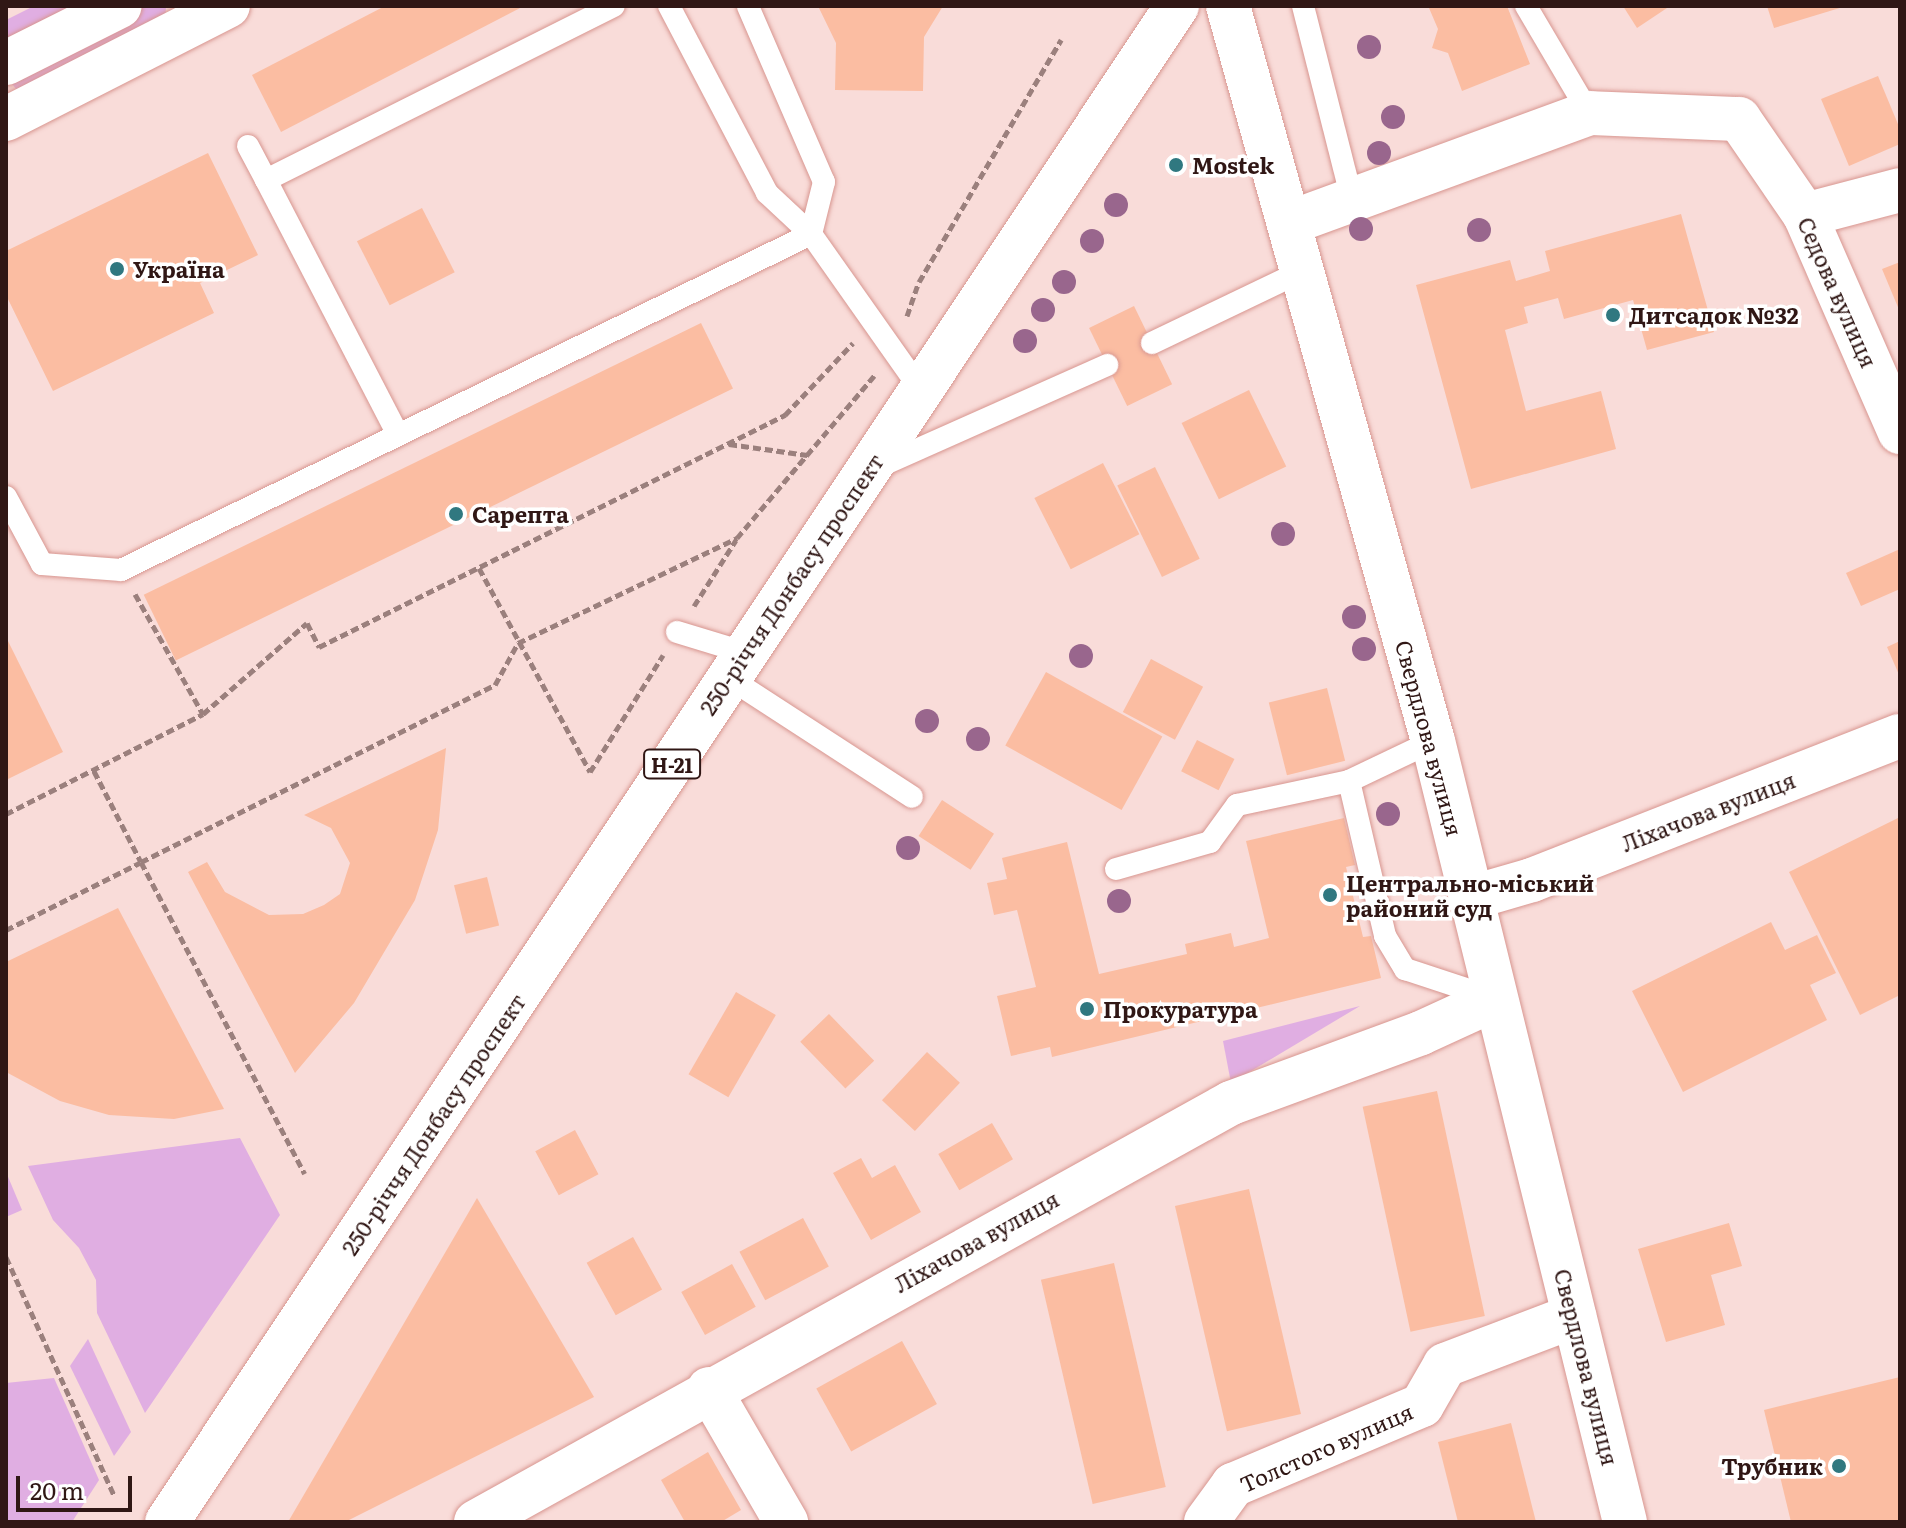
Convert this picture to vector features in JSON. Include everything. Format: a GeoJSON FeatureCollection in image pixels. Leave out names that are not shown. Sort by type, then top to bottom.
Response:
{"type":"FeatureCollection","features":[{"type":"Feature","properties":{"kind":"street"},"geometry":{"type":"LineString","coordinates":[[6,63],[120,6]]}},
{"type":"Feature","properties":{"kind":"street"},"geometry":{"type":"LineString","coordinates":[[11,107],[174,20],[228,6]]}},
{"type":"Feature","properties":{"kind":"street","name":"250-річчя Донбасу проспект"},"geometry":{"type":"LineString","coordinates":[[167,1522],[1177,6]]}},
{"type":"Feature","properties":{"kind":"street","name":"Свердлова вулиця"},"geometry":{"type":"LineString","coordinates":[[1228,6],[1433,741],[1625,1522]]}},
{"type":"Feature","properties":{"kind":"street"},"geometry":{"type":"LineString","coordinates":[[1289,223],[1589,113]]}},
{"type":"Feature","properties":{"kind":"street","name":"Седова вулиця"},"geometry":{"type":"LineString","coordinates":[[1589,113],[1739,119],[1805,215],[1900,432]]}},
{"type":"Feature","properties":{"kind":"street"},"geometry":{"type":"LineString","coordinates":[[1805,215],[1900,190]]}},
{"type":"Feature","properties":{"kind":"street","name":"Ліхачова вулиця"},"geometry":{"type":"LineString","coordinates":[[1470,898],[1532,880],[1900,736]]}},
{"type":"Feature","properties":{"kind":"street","name":"Ліхачова вулиця"},"geometry":{"type":"LineString","coordinates":[[476,1522],[709,1389],[1231,1103],[1421,1033],[1495,999]]}},
{"type":"Feature","properties":{"kind":"street","name":"Толстого вулиця"},"geometry":{"type":"LineString","coordinates":[[1206,1522],[1233,1485],[1422,1405],[1445,1365],[1574,1316]]}},
{"type":"Feature","properties":{"kind":"street"},"geometry":{"type":"LineString","coordinates":[[709,1389],[786,1522]]}},
{"type":"Feature","properties":{"kind":"lane"},"geometry":{"type":"LineString","coordinates":[[266,180],[614,6]]}},
{"type":"Feature","properties":{"kind":"lane"},"geometry":{"type":"LineString","coordinates":[[669,6],[767,193],[811,234],[921,390]]}},
{"type":"Feature","properties":{"kind":"lane"},"geometry":{"type":"LineString","coordinates":[[748,6],[824,182],[811,234]]}},
{"type":"Feature","properties":{"kind":"lane"},"geometry":{"type":"LineString","coordinates":[[1303,6],[1352,200]]}},
{"type":"Feature","properties":{"kind":"lane"},"geometry":{"type":"LineString","coordinates":[[1526,6],[1589,113]]}},
{"type":"Feature","properties":{"kind":"lane"},"geometry":{"type":"LineString","coordinates":[[248,146],[398,435]]}},
{"type":"Feature","properties":{"kind":"lane"},"geometry":{"type":"LineString","coordinates":[[6,497],[42,564],[121,570],[811,234]]}},
{"type":"Feature","properties":{"kind":"lane"},"geometry":{"type":"LineString","coordinates":[[1152,343],[1302,271]]}},
{"type":"Feature","properties":{"kind":"lane"},"geometry":{"type":"LineString","coordinates":[[866,472],[1107,365]]}},
{"type":"Feature","properties":{"kind":"lane"},"geometry":{"type":"LineString","coordinates":[[677,632],[738,665],[912,797]]}},
{"type":"Feature","properties":{"kind":"lane"},"geometry":{"type":"LineString","coordinates":[[1116,869],[1210,842],[1237,805],[1349,781],[1433,741]]}},
{"type":"Feature","properties":{"kind":"lane"},"geometry":{"type":"LineString","coordinates":[[1349,781],[1385,936],[1405,969],[1495,999]]}},
{"type":"Feature","properties":{"kind":"path"},"geometry":{"type":"LineString","coordinates":[[479,568],[590,772],[737,538],[894,352],[919,282],[1061,40]]}},
{"type":"Feature","properties":{"kind":"path"},"geometry":{"type":"LineString","coordinates":[[6,814],[203,714],[307,623],[319,647],[785,415],[872,321]]}},
{"type":"Feature","properties":{"kind":"path"},"geometry":{"type":"LineString","coordinates":[[728,444],[807,455]]}},
{"type":"Feature","properties":{"kind":"path"},"geometry":{"type":"LineString","coordinates":[[6,930],[495,685],[518,643],[737,538]]}},
{"type":"Feature","properties":{"kind":"path"},"geometry":{"type":"LineString","coordinates":[[121,570],[203,714]]}},
{"type":"Feature","properties":{"kind":"path"},"geometry":{"type":"LineString","coordinates":[[94,771],[305,1174]]}},
{"type":"Feature","properties":{"kind":"path"},"geometry":{"type":"LineString","coordinates":[[6,1257],[114,1495]]}},
{"type":"Feature","properties":{"kind":"shaded area"},"geometry":{"type":"Polygon","coordinates":[[[34,6],[92,6],[6,49],[6,20],[34,6]]]}},
{"type":"Feature","properties":{"kind":"shaded area"},"geometry":{"type":"Polygon","coordinates":[[[140,6],[166,6],[165,25],[21,96],[6,75],[140,6]]]}},
{"type":"Feature","properties":{"kind":"shaded area"},"geometry":{"type":"Polygon","coordinates":[[[1360,1006],[1231,1083],[1223,1041],[1360,1006]]]}},
{"type":"Feature","properties":{"kind":"shaded area"},"geometry":{"type":"Polygon","coordinates":[[[240,1138],[280,1215],[145,1413],[97,1313],[96,1280],[79,1248],[53,1220],[28,1166],[240,1138]]]}},
{"type":"Feature","properties":{"kind":"shaded area"},"geometry":{"type":"Polygon","coordinates":[[[6,1172],[22,1210],[6,1217],[6,1172]]]}},
{"type":"Feature","properties":{"kind":"shaded area"},"geometry":{"type":"Polygon","coordinates":[[[88,1339],[131,1432],[114,1456],[70,1366],[88,1339]]]}},
{"type":"Feature","properties":{"kind":"shaded area"},"geometry":{"type":"Polygon","coordinates":[[[54,1378],[99,1480],[72,1522],[6,1522],[6,1383],[54,1378]]]}},
{"type":"Feature","properties":{"kind":"building"},"geometry":{"type":"Polygon","coordinates":[[[385,6],[524,6],[281,132],[252,75],[385,6]]]}},
{"type":"Feature","properties":{"kind":"building"},"geometry":{"type":"Polygon","coordinates":[[[818,6],[943,6],[924,37],[923,91],[835,90],[836,43],[818,6]]]}},
{"type":"Feature","properties":{"kind":"building"},"geometry":{"type":"Polygon","coordinates":[[[1507,6],[1530,64],[1462,91],[1448,53],[1432,48],[1438,29],[1429,8],[1507,6]]]}},
{"type":"Feature","properties":{"kind":"building"},"geometry":{"type":"Polygon","coordinates":[[[1623,6],[1670,6],[1637,28],[1623,6]]]}},
{"type":"Feature","properties":{"kind":"building"},"geometry":{"type":"Polygon","coordinates":[[[1767,6],[1843,6],[1843,7],[1774,28],[1767,6]]]}},
{"type":"Feature","properties":{"kind":"building"},"geometry":{"type":"Polygon","coordinates":[[[1878,76],[1900,129],[1900,144],[1849,166],[1821,99],[1878,76]]]}},
{"type":"Feature","properties":{"kind":"building","name":"Україна"},"geometry":{"type":"Polygon","coordinates":[[[208,153],[258,255],[200,283],[214,313],[53,391],[6,295],[6,251],[208,153]]]}},
{"type":"Feature","properties":{"kind":"building"},"geometry":{"type":"Polygon","coordinates":[[[422,208],[455,272],[390,305],[357,241],[422,208]]]}},
{"type":"Feature","properties":{"kind":"building"},"geometry":{"type":"Polygon","coordinates":[[[1681,214],[1714,332],[1647,350],[1633,300],[1564,319],[1558,298],[1524,307],[1528,323],[1505,330],[1526,411],[1601,391],[1616,449],[1471,489],[1416,285],[1510,260],[1516,281],[1550,271],[1545,251],[1681,214]]]}},
{"type":"Feature","properties":{"kind":"building"},"geometry":{"type":"Polygon","coordinates":[[[1900,262],[1900,312],[1882,269],[1900,262]]]}},
{"type":"Feature","properties":{"kind":"building"},"geometry":{"type":"Polygon","coordinates":[[[1134,306],[1172,384],[1127,406],[1089,328],[1134,306]]]}},
{"type":"Feature","properties":{"kind":"building"},"geometry":{"type":"Polygon","coordinates":[[[701,323],[733,389],[176,660],[144,595],[701,323]]]}},
{"type":"Feature","properties":{"kind":"building"},"geometry":{"type":"Polygon","coordinates":[[[1249,390],[1286,466],[1219,499],[1182,423],[1249,390]]]}},
{"type":"Feature","properties":{"kind":"building"},"geometry":{"type":"Polygon","coordinates":[[[1103,463],[1139,534],[1071,569],[1034,498],[1103,463]]]}},
{"type":"Feature","properties":{"kind":"building"},"geometry":{"type":"Polygon","coordinates":[[[1155,467],[1200,559],[1162,577],[1117,485],[1155,467]]]}},
{"type":"Feature","properties":{"kind":"building"},"geometry":{"type":"Polygon","coordinates":[[[1900,549],[1900,589],[1861,606],[1846,573],[1900,549]]]}},
{"type":"Feature","properties":{"kind":"building"},"geometry":{"type":"Polygon","coordinates":[[[6,637],[63,752],[6,780],[6,637]]]}},
{"type":"Feature","properties":{"kind":"building"},"geometry":{"type":"Polygon","coordinates":[[[1900,641],[1900,677],[1887,647],[1900,641]]]}},
{"type":"Feature","properties":{"kind":"building"},"geometry":{"type":"Polygon","coordinates":[[[1151,659],[1203,687],[1175,740],[1123,712],[1151,659]]]}},
{"type":"Feature","properties":{"kind":"building"},"geometry":{"type":"Polygon","coordinates":[[[1046,672],[1162,736],[1122,810],[1005,745],[1046,672]]]}},
{"type":"Feature","properties":{"kind":"building"},"geometry":{"type":"Polygon","coordinates":[[[1327,688],[1345,761],[1287,775],[1269,703],[1327,688]]]}},
{"type":"Feature","properties":{"kind":"building"},"geometry":{"type":"Polygon","coordinates":[[[1197,740],[1234,759],[1219,790],[1181,771],[1197,740]]]}},
{"type":"Feature","properties":{"kind":"building"},"geometry":{"type":"Polygon","coordinates":[[[446,748],[438,830],[415,900],[354,1003],[295,1073],[188,872],[207,862],[225,892],[269,915],[303,914],[324,905],[340,894],[350,863],[331,828],[304,815],[446,748]]]}},
{"type":"Feature","properties":{"kind":"building"},"geometry":{"type":"Polygon","coordinates":[[[942,800],[994,834],[971,870],[919,836],[942,800]]]}},
{"type":"Feature","properties":{"kind":"building"},"geometry":{"type":"Polygon","coordinates":[[[1900,817],[1900,995],[1860,1015],[1789,872],[1900,817]]]}},
{"type":"Feature","properties":{"kind":"building"},"geometry":{"type":"Polygon","coordinates":[[[1344,818],[1355,865],[1346,867],[1363,937],[1371,936],[1381,978],[1052,1057],[1050,1047],[1011,1056],[997,996],[1036,987],[1017,910],[994,915],[987,883],[1007,879],[1002,858],[1067,842],[1099,974],[1187,954],[1185,944],[1231,933],[1234,947],[1269,938],[1246,841],[1344,818]]]}},
{"type":"Feature","properties":{"kind":"building"},"geometry":{"type":"Polygon","coordinates":[[[487,877],[499,926],[466,934],[454,885],[487,877]]]}},
{"type":"Feature","properties":{"kind":"building"},"geometry":{"type":"Polygon","coordinates":[[[118,908],[224,1109],[174,1119],[109,1115],[60,1101],[6,1072],[6,962],[118,908]]]}},
{"type":"Feature","properties":{"kind":"building"},"geometry":{"type":"Polygon","coordinates":[[[1771,922],[1785,950],[1817,935],[1836,973],[1810,985],[1827,1020],[1683,1092],[1632,991],[1771,922]]]}},
{"type":"Feature","properties":{"kind":"building"},"geometry":{"type":"Polygon","coordinates":[[[736,992],[776,1015],[728,1097],[688,1074],[736,992]]]}},
{"type":"Feature","properties":{"kind":"building"},"geometry":{"type":"Polygon","coordinates":[[[829,1014],[874,1061],[845,1089],[800,1042],[829,1014]]]}},
{"type":"Feature","properties":{"kind":"building"},"geometry":{"type":"Polygon","coordinates":[[[927,1052],[960,1083],[915,1131],[882,1100],[927,1052]]]}},
{"type":"Feature","properties":{"kind":"building"},"geometry":{"type":"Polygon","coordinates":[[[1437,1091],[1485,1316],[1410,1332],[1363,1107],[1437,1091]]]}},
{"type":"Feature","properties":{"kind":"building"},"geometry":{"type":"Polygon","coordinates":[[[992,1123],[1013,1159],[959,1190],[938,1154],[992,1123]]]}},
{"type":"Feature","properties":{"kind":"building"},"geometry":{"type":"Polygon","coordinates":[[[575,1130],[598,1174],[559,1195],[535,1151],[575,1130]]]}},
{"type":"Feature","properties":{"kind":"building"},"geometry":{"type":"Polygon","coordinates":[[[861,1158],[872,1178],[895,1165],[921,1212],[871,1240],[833,1173],[861,1158]]]}},
{"type":"Feature","properties":{"kind":"building"},"geometry":{"type":"Polygon","coordinates":[[[1249,1189],[1301,1414],[1227,1431],[1175,1206],[1249,1189]]]}},
{"type":"Feature","properties":{"kind":"building"},"geometry":{"type":"Polygon","coordinates":[[[477,1198],[594,1397],[345,1522],[288,1522],[477,1198]]]}},
{"type":"Feature","properties":{"kind":"building"},"geometry":{"type":"Polygon","coordinates":[[[803,1218],[829,1267],[765,1300],[739,1252],[803,1218]]]}},
{"type":"Feature","properties":{"kind":"building"},"geometry":{"type":"Polygon","coordinates":[[[1729,1223],[1742,1266],[1711,1275],[1725,1325],[1666,1342],[1638,1249],[1729,1223]]]}},
{"type":"Feature","properties":{"kind":"building"},"geometry":{"type":"Polygon","coordinates":[[[633,1237],[662,1289],[616,1315],[587,1263],[633,1237]]]}},
{"type":"Feature","properties":{"kind":"building"},"geometry":{"type":"Polygon","coordinates":[[[1114,1263],[1166,1487],[1093,1504],[1041,1280],[1114,1263]]]}},
{"type":"Feature","properties":{"kind":"building"},"geometry":{"type":"Polygon","coordinates":[[[732,1264],[756,1307],[705,1335],[681,1292],[732,1264]]]}},
{"type":"Feature","properties":{"kind":"building"},"geometry":{"type":"Polygon","coordinates":[[[902,1341],[937,1404],[851,1451],[816,1389],[902,1341]]]}},
{"type":"Feature","properties":{"kind":"building","name":"Трубник"},"geometry":{"type":"Polygon","coordinates":[[[1900,1377],[1900,1522],[1791,1522],[1764,1410],[1900,1377]]]}},
{"type":"Feature","properties":{"kind":"building"},"geometry":{"type":"Polygon","coordinates":[[[1511,1423],[1536,1522],[1458,1522],[1438,1442],[1511,1423]]]}},
{"type":"Feature","properties":{"kind":"building"},"geometry":{"type":"Polygon","coordinates":[[[708,1452],[741,1510],[721,1522],[685,1522],[661,1480],[708,1452]]]}},
{"type":"Feature","properties":{"kind":"place","name":"Mostek"},"geometry":{"type":"Point","coordinates":[1176,165]}},
{"type":"Feature","properties":{"kind":"place","name":"Україна"},"geometry":{"type":"Point","coordinates":[117,269]}},
{"type":"Feature","properties":{"kind":"place","name":"Дитсадок №32"},"geometry":{"type":"Point","coordinates":[1613,315]}},
{"type":"Feature","properties":{"kind":"place","name":"Сарепта"},"geometry":{"type":"Point","coordinates":[456,514]}},
{"type":"Feature","properties":{"kind":"place","name":"Центрально-міський районий суд"},"geometry":{"type":"Point","coordinates":[1330,895]}},
{"type":"Feature","properties":{"kind":"place","name":"Прокуратура"},"geometry":{"type":"Point","coordinates":[1087,1009]}},
{"type":"Feature","properties":{"kind":"place","name":"Трубник"},"geometry":{"type":"Point","coordinates":[1839,1466]}}]}
